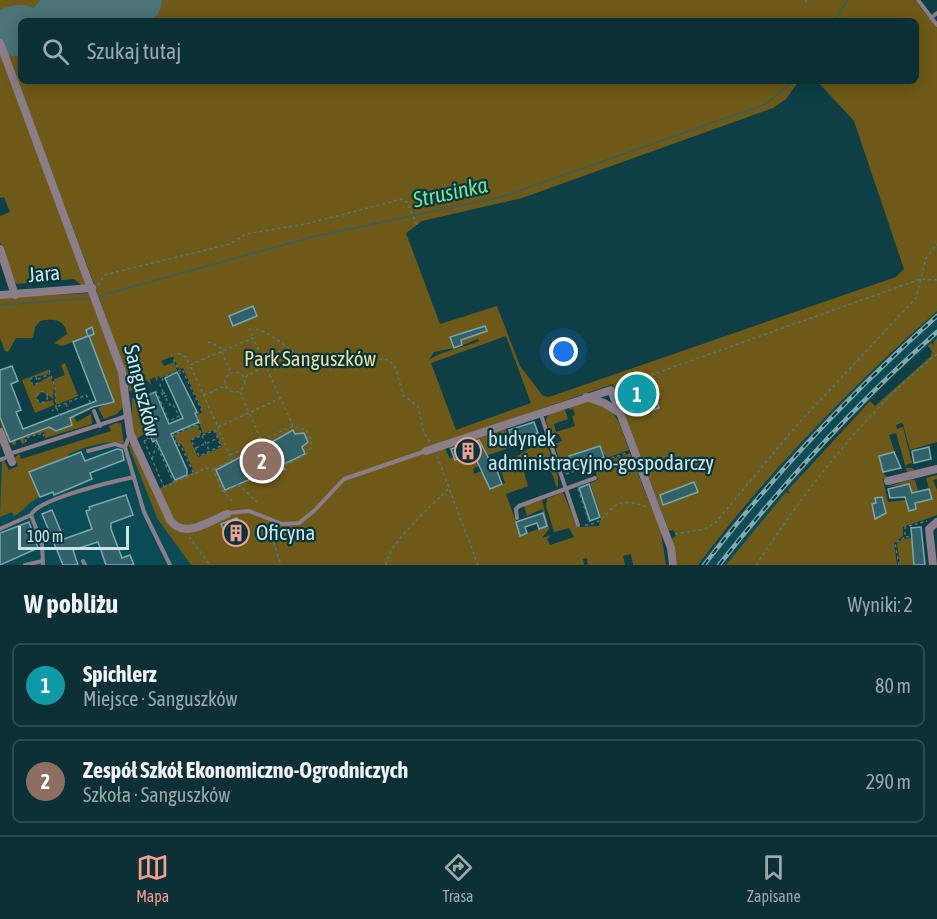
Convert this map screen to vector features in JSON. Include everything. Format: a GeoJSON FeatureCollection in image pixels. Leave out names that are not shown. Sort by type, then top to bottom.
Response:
{"type":"FeatureCollection","features":[{"type":"Feature","properties":{"kind":"street","name":"Sanguszków"},"geometry":{"type":"LineString","coordinates":[[0,43],[122,372],[130,433],[160,489],[170,520],[177,527],[186,530]]}},
{"type":"Feature","properties":{"kind":"street"},"geometry":{"type":"LineString","coordinates":[[0,249],[15,294]]}},
{"type":"Feature","properties":{"kind":"street","name":"Jara"},"geometry":{"type":"LineString","coordinates":[[0,294],[92,288]]}},
{"type":"Feature","properties":{"kind":"street"},"geometry":{"type":"LineString","coordinates":[[430,449],[611,390],[667,536],[674,558],[673,565]]}},
{"type":"Feature","properties":{"kind":"street"},"geometry":{"type":"LineString","coordinates":[[585,397],[604,403],[620,413]]}},
{"type":"Feature","properties":{"kind":"street"},"geometry":{"type":"LineString","coordinates":[[0,432],[8,454]]}},
{"type":"Feature","properties":{"kind":"street"},"geometry":{"type":"LineString","coordinates":[[888,481],[937,469]]}},
{"type":"Feature","properties":{"kind":"street"},"geometry":{"type":"LineString","coordinates":[[186,530],[227,514]]}},
{"type":"Feature","properties":{"kind":"street"},"geometry":{"type":"LineString","coordinates":[[933,565],[929,529],[934,524]]}},
{"type":"Feature","properties":{"kind":"lane"},"geometry":{"type":"LineString","coordinates":[[918,0],[937,25]]}},
{"type":"Feature","properties":{"kind":"lane"},"geometry":{"type":"LineString","coordinates":[[931,18],[937,13]]}},
{"type":"Feature","properties":{"kind":"lane"},"geometry":{"type":"LineString","coordinates":[[94,411],[100,426]]}},
{"type":"Feature","properties":{"kind":"lane"},"geometry":{"type":"LineString","coordinates":[[540,412],[578,525]]}},
{"type":"Feature","properties":{"kind":"lane"},"geometry":{"type":"LineString","coordinates":[[0,460],[8,454],[128,416]]}},
{"type":"Feature","properties":{"kind":"lane"},"geometry":{"type":"LineString","coordinates":[[130,433],[125,447],[134,477],[153,533],[170,565]]}},
{"type":"Feature","properties":{"kind":"lane"},"geometry":{"type":"LineString","coordinates":[[88,451],[115,444],[125,447]]}},
{"type":"Feature","properties":{"kind":"lane"},"geometry":{"type":"LineString","coordinates":[[227,514],[249,511],[282,524],[303,521],[344,479],[430,449]]}},
{"type":"Feature","properties":{"kind":"lane"},"geometry":{"type":"LineString","coordinates":[[0,529],[31,516],[33,511],[47,504],[95,486],[134,477]]}},
{"type":"Feature","properties":{"kind":"lane"},"geometry":{"type":"LineString","coordinates":[[517,518],[516,509],[519,506],[595,478]]}},
{"type":"Feature","properties":{"kind":"lane"},"geometry":{"type":"LineString","coordinates":[[25,565],[43,563],[42,544],[31,516]]}},
{"type":"Feature","properties":{"kind":"path"},"geometry":{"type":"LineString","coordinates":[[92,288],[98,285],[104,275],[230,244],[255,231],[306,224],[402,200],[407,202],[417,225]]}},
{"type":"Feature","properties":{"kind":"path"},"geometry":{"type":"LineString","coordinates":[[667,536],[705,529],[716,522],[797,425],[916,298],[926,258],[937,244]]}},
{"type":"Feature","properties":{"kind":"path"},"geometry":{"type":"LineString","coordinates":[[611,390],[921,279],[937,280]]}},
{"type":"Feature","properties":{"kind":"path"},"geometry":{"type":"LineString","coordinates":[[249,328],[293,426]]}},
{"type":"Feature","properties":{"kind":"path"},"geometry":{"type":"LineString","coordinates":[[256,328],[270,334],[283,346],[300,356],[329,363],[361,359],[389,360],[393,364],[403,395],[417,406],[430,449],[449,488],[478,565]]}},
{"type":"Feature","properties":{"kind":"path"},"geometry":{"type":"LineString","coordinates":[[190,365],[253,338]]}},
{"type":"Feature","properties":{"kind":"path"},"geometry":{"type":"LineString","coordinates":[[208,342],[217,344],[231,372]]}},
{"type":"Feature","properties":{"kind":"path"},"geometry":{"type":"LineString","coordinates":[[244,377],[266,366],[283,346]]}},
{"type":"Feature","properties":{"kind":"path"},"geometry":{"type":"LineString","coordinates":[[174,483],[156,444],[155,436],[144,441],[152,459],[160,489],[174,483],[194,474],[206,468],[213,469],[232,460],[186,357],[178,353]]}},
{"type":"Feature","properties":{"kind":"path"},"geometry":{"type":"LineString","coordinates":[[171,354],[178,372]]}},
{"type":"Feature","properties":{"kind":"path"},"geometry":{"type":"LineString","coordinates":[[756,565],[817,478],[871,413],[937,354]]}},
{"type":"Feature","properties":{"kind":"path"},"geometry":{"type":"LineString","coordinates":[[49,370],[55,387],[54,400],[60,416]]}},
{"type":"Feature","properties":{"kind":"path"},"geometry":{"type":"LineString","coordinates":[[173,404],[170,405],[160,385],[163,378],[184,371],[202,411],[196,414],[200,423],[173,435],[185,453],[194,474]]}},
{"type":"Feature","properties":{"kind":"path"},"geometry":{"type":"LineString","coordinates":[[231,372],[238,372],[244,377],[245,383],[239,391],[232,392],[225,386],[225,378],[231,372]]}},
{"type":"Feature","properties":{"kind":"path"},"geometry":{"type":"LineString","coordinates":[[37,380],[51,374]]}},
{"type":"Feature","properties":{"kind":"path"},"geometry":{"type":"LineString","coordinates":[[203,396],[225,386]]}},
{"type":"Feature","properties":{"kind":"path"},"geometry":{"type":"LineString","coordinates":[[139,399],[156,391],[169,421],[179,416],[172,401]]}},
{"type":"Feature","properties":{"kind":"path"},"geometry":{"type":"LineString","coordinates":[[239,391],[262,440],[269,449],[259,453]]}},
{"type":"Feature","properties":{"kind":"path"},"geometry":{"type":"LineString","coordinates":[[52,411],[56,407],[86,395],[94,411]]}},
{"type":"Feature","properties":{"kind":"path"},"geometry":{"type":"LineString","coordinates":[[137,395],[153,431],[146,434],[148,439]]}},
{"type":"Feature","properties":{"kind":"path"},"geometry":{"type":"LineString","coordinates":[[47,398],[54,400]]}},
{"type":"Feature","properties":{"kind":"path"},"geometry":{"type":"LineString","coordinates":[[214,430],[221,446],[198,456],[191,441],[280,398]]}},
{"type":"Feature","properties":{"kind":"path"},"geometry":{"type":"LineString","coordinates":[[66,403],[69,411]]}},
{"type":"Feature","properties":{"kind":"path"},"geometry":{"type":"LineString","coordinates":[[197,424],[210,451]]}},
{"type":"Feature","properties":{"kind":"path"},"geometry":{"type":"LineString","coordinates":[[230,455],[293,426],[306,430],[312,441],[309,452],[283,466]]}},
{"type":"Feature","properties":{"kind":"path"},"geometry":{"type":"LineString","coordinates":[[195,448],[217,438]]}},
{"type":"Feature","properties":{"kind":"path"},"geometry":{"type":"LineString","coordinates":[[262,440],[263,451]]}},
{"type":"Feature","properties":{"kind":"path"},"geometry":{"type":"LineString","coordinates":[[152,459],[156,444]]}},
{"type":"Feature","properties":{"kind":"path"},"geometry":{"type":"LineString","coordinates":[[182,450],[185,453]]}},
{"type":"Feature","properties":{"kind":"path"},"geometry":{"type":"LineString","coordinates":[[589,521],[576,484],[570,483],[563,475],[630,451]]}},
{"type":"Feature","properties":{"kind":"path"},"geometry":{"type":"LineString","coordinates":[[603,452],[607,459]]}},
{"type":"Feature","properties":{"kind":"path"},"geometry":{"type":"LineString","coordinates":[[213,469],[224,492],[232,501]]}},
{"type":"Feature","properties":{"kind":"path"},"geometry":{"type":"LineString","coordinates":[[224,492],[238,484],[257,502]]}},
{"type":"Feature","properties":{"kind":"path"},"geometry":{"type":"LineString","coordinates":[[386,565],[388,552],[449,488]]}},
{"type":"Feature","properties":{"kind":"path"},"geometry":{"type":"LineString","coordinates":[[578,525],[595,524],[619,502],[639,504],[657,511]]}},
{"type":"Feature","properties":{"kind":"path"},"geometry":{"type":"LineString","coordinates":[[264,516],[281,565]]}},
{"type":"Feature","properties":{"kind":"path"},"geometry":{"type":"LineString","coordinates":[[905,537],[906,526],[926,520],[934,524]]}},
{"type":"Feature","properties":{"kind":"path"},"geometry":{"type":"LineString","coordinates":[[186,530],[194,545],[210,565]]}},
{"type":"Feature","properties":{"kind":"path"},"geometry":{"type":"LineString","coordinates":[[899,565],[895,543],[912,536]]}},
{"type":"Feature","properties":{"kind":"shaded area"},"geometry":{"type":"Polygon","coordinates":[[[937,311],[937,338],[891,379],[826,445],[726,565],[698,565],[788,456],[846,396],[937,311]]]}},
{"type":"Feature","properties":{"kind":"shaded area"},"geometry":{"type":"Polygon","coordinates":[[[118,438],[130,445],[150,493],[195,565],[0,565],[0,455],[9,470],[118,438]]]}},
{"type":"Feature","properties":{"kind":"green space","name":"Park Sanguszków"},"geometry":{"type":"Polygon","coordinates":[[[0,0],[915,0],[937,28],[937,311],[811,432],[781,464],[698,565],[677,565],[672,539],[676,535],[673,530],[669,531],[613,384],[439,444],[445,448],[450,459],[453,457],[449,447],[468,440],[451,448],[455,460],[468,457],[472,461],[483,457],[484,462],[473,469],[474,474],[482,471],[489,489],[505,483],[497,459],[516,457],[545,438],[558,477],[557,488],[548,463],[524,472],[528,486],[506,494],[521,535],[547,526],[542,509],[527,516],[524,506],[542,500],[549,529],[542,538],[551,535],[547,539],[550,545],[574,537],[569,528],[554,532],[546,506],[547,499],[563,492],[577,527],[599,526],[601,517],[590,483],[598,480],[594,466],[630,453],[661,532],[666,565],[633,565],[631,554],[623,556],[625,565],[586,565],[588,564],[587,558],[583,559],[584,565],[191,565],[157,518],[128,444],[133,445],[154,491],[194,472],[182,445],[178,444],[174,435],[197,425],[201,435],[190,440],[198,457],[222,447],[215,431],[217,429],[203,434],[197,415],[203,412],[183,368],[179,369],[173,356],[161,361],[164,366],[174,362],[177,370],[161,378],[158,376],[157,382],[155,377],[150,379],[151,385],[147,380],[143,383],[143,389],[141,378],[137,379],[139,391],[129,391],[126,374],[97,292],[19,84],[797,84],[786,99],[773,108],[522,198],[422,221],[406,233],[440,324],[497,306],[520,366],[543,396],[549,397],[896,277],[904,269],[854,121],[820,84],[919,84],[919,18],[18,18],[18,82],[0,34],[0,0]],[[485,326],[450,336],[454,348],[434,352],[429,360],[439,354],[479,341],[478,339],[463,345],[461,340],[486,331],[485,326]],[[506,336],[431,363],[456,430],[531,403],[506,336]],[[649,381],[619,391],[627,409],[632,407],[632,404],[645,400],[648,411],[659,408],[649,381]]]}},
{"type":"Feature","properties":{"kind":"green space"},"geometry":{"type":"Polygon","coordinates":[[[0,49],[87,285],[82,286],[74,279],[17,284],[14,281],[0,242],[0,216],[10,212],[4,197],[0,198],[0,49]]]}},
{"type":"Feature","properties":{"kind":"green space"},"geometry":{"type":"Polygon","coordinates":[[[90,293],[119,375],[123,407],[117,414],[104,419],[98,408],[114,401],[89,337],[94,334],[92,328],[86,330],[88,336],[62,346],[54,343],[67,334],[64,325],[54,320],[40,321],[35,327],[33,338],[16,338],[8,352],[5,351],[0,338],[0,298],[90,293]]]}},
{"type":"Feature","properties":{"kind":"green space"},"geometry":{"type":"Polygon","coordinates":[[[937,338],[937,442],[910,450],[903,424],[901,423],[896,425],[897,429],[903,427],[912,463],[906,465],[906,468],[912,468],[915,471],[907,472],[896,433],[889,435],[895,453],[879,456],[884,474],[888,478],[883,479],[888,502],[905,500],[910,511],[916,509],[909,484],[887,487],[915,480],[921,501],[932,498],[926,478],[937,475],[937,479],[933,480],[937,490],[937,515],[903,527],[903,536],[894,543],[897,565],[726,565],[786,492],[790,494],[788,490],[870,401],[875,406],[931,356],[932,351],[928,346],[931,343],[934,346],[933,342],[937,338]]]}},
{"type":"Feature","properties":{"kind":"green space"},"geometry":{"type":"Polygon","coordinates":[[[65,363],[78,396],[56,405],[54,379],[65,375],[61,365],[65,363]]]}},
{"type":"Feature","properties":{"kind":"green space"},"geometry":{"type":"Polygon","coordinates":[[[48,370],[49,374],[29,378],[33,386],[50,376],[54,386],[53,399],[42,391],[36,398],[40,403],[53,400],[54,405],[35,413],[22,380],[48,370]]]}},
{"type":"Feature","properties":{"kind":"green space"},"geometry":{"type":"Polygon","coordinates":[[[132,398],[138,407],[141,406],[151,430],[136,439],[132,428],[132,398]]]}},
{"type":"Feature","properties":{"kind":"green space"},"geometry":{"type":"Polygon","coordinates":[[[584,401],[604,407],[616,417],[629,450],[607,458],[600,446],[569,456],[573,468],[579,468],[564,473],[554,444],[562,441],[559,434],[551,437],[546,421],[548,413],[564,407],[568,419],[554,424],[556,432],[575,426],[572,416],[575,415],[573,409],[570,410],[568,405],[584,401]]]}},
{"type":"Feature","properties":{"kind":"green space"},"geometry":{"type":"Polygon","coordinates":[[[91,414],[92,424],[45,438],[44,432],[24,438],[25,443],[22,444],[20,439],[16,441],[15,446],[10,442],[49,427],[56,431],[72,425],[70,418],[74,417],[77,422],[91,414]]]}},
{"type":"Feature","properties":{"kind":"green space"},"geometry":{"type":"Polygon","coordinates":[[[0,417],[10,442],[4,434],[0,417]]]}},
{"type":"Feature","properties":{"kind":"green space"},"geometry":{"type":"Polygon","coordinates":[[[121,423],[124,444],[110,442],[88,447],[30,472],[40,497],[14,516],[12,512],[0,517],[2,462],[4,460],[9,470],[18,466],[15,458],[19,453],[21,459],[111,431],[109,426],[121,423]]]}},
{"type":"Feature","properties":{"kind":"green space"},"geometry":{"type":"Polygon","coordinates":[[[505,427],[510,444],[506,449],[488,455],[483,450],[479,439],[471,439],[505,427]]]}},
{"type":"Feature","properties":{"kind":"green space"},"geometry":{"type":"Polygon","coordinates":[[[912,538],[914,565],[900,565],[897,544],[902,539],[912,538]]]}},
{"type":"Feature","properties":{"kind":"building"},"geometry":{"type":"Polygon","coordinates":[[[253,306],[257,316],[233,326],[229,316],[253,306]]]}},
{"type":"Feature","properties":{"kind":"building"},"geometry":{"type":"Polygon","coordinates":[[[485,326],[487,331],[461,340],[462,345],[454,348],[450,337],[485,326]]]}},
{"type":"Feature","properties":{"kind":"building"},"geometry":{"type":"Polygon","coordinates":[[[92,327],[94,334],[89,336],[114,402],[93,407],[70,418],[72,425],[56,431],[49,427],[10,442],[0,417],[0,370],[12,366],[18,381],[11,384],[21,410],[16,412],[23,429],[96,401],[73,342],[88,336],[86,330],[92,327]]]}},
{"type":"Feature","properties":{"kind":"building"},"geometry":{"type":"Polygon","coordinates":[[[177,372],[197,412],[195,413],[199,422],[171,434],[187,470],[187,475],[175,480],[156,440],[153,442],[149,434],[154,432],[140,399],[155,392],[169,424],[183,418],[165,378],[177,372]]]}},
{"type":"Feature","properties":{"kind":"building"},"geometry":{"type":"Polygon","coordinates":[[[649,381],[659,408],[648,411],[645,400],[632,404],[633,407],[627,409],[619,391],[649,381]]]}},
{"type":"Feature","properties":{"kind":"building","name":"budynek administracyjno-gospodarczy"},"geometry":{"type":"Polygon","coordinates":[[[534,422],[538,433],[513,442],[509,430],[534,422]]]}},
{"type":"Feature","properties":{"kind":"building"},"geometry":{"type":"Polygon","coordinates":[[[293,430],[295,434],[304,433],[308,442],[302,447],[305,454],[282,465],[285,469],[269,477],[267,472],[225,490],[216,470],[254,450],[257,449],[260,457],[274,450],[270,443],[293,430]]]}},
{"type":"Feature","properties":{"kind":"building"},"geometry":{"type":"Polygon","coordinates":[[[479,440],[490,461],[493,460],[502,484],[490,489],[476,459],[473,460],[469,455],[455,460],[451,449],[479,440]]]}},
{"type":"Feature","properties":{"kind":"building"},"geometry":{"type":"Polygon","coordinates":[[[600,446],[604,457],[573,468],[569,456],[600,446]]]}},
{"type":"Feature","properties":{"kind":"building"},"geometry":{"type":"Polygon","coordinates":[[[929,447],[931,459],[914,463],[912,451],[929,447]]]}},
{"type":"Feature","properties":{"kind":"building"},"geometry":{"type":"Polygon","coordinates":[[[117,449],[122,450],[124,460],[90,473],[92,479],[54,495],[53,492],[40,497],[29,472],[81,452],[85,461],[117,449]]]}},
{"type":"Feature","properties":{"kind":"building"},"geometry":{"type":"Polygon","coordinates":[[[894,452],[901,468],[883,472],[879,456],[894,452]]]}},
{"type":"Feature","properties":{"kind":"building"},"geometry":{"type":"Polygon","coordinates":[[[694,482],[698,492],[663,505],[660,495],[694,482]]]}},
{"type":"Feature","properties":{"kind":"building"},"geometry":{"type":"Polygon","coordinates":[[[589,484],[600,517],[590,521],[579,488],[589,484]]]}},
{"type":"Feature","properties":{"kind":"building"},"geometry":{"type":"Polygon","coordinates":[[[909,484],[912,493],[929,489],[932,499],[915,503],[916,509],[909,511],[905,497],[890,498],[888,489],[909,484]]]}},
{"type":"Feature","properties":{"kind":"building"},"geometry":{"type":"Polygon","coordinates":[[[126,495],[133,515],[111,523],[111,529],[122,558],[130,555],[134,565],[106,565],[98,542],[73,550],[78,565],[63,565],[42,514],[52,510],[64,539],[92,529],[86,511],[90,510],[89,507],[126,495]]]}},
{"type":"Feature","properties":{"kind":"building"},"geometry":{"type":"Polygon","coordinates":[[[882,497],[886,513],[875,519],[872,504],[876,503],[875,498],[882,497]]]}},
{"type":"Feature","properties":{"kind":"building"},"geometry":{"type":"Polygon","coordinates":[[[543,513],[547,526],[539,529],[537,523],[525,527],[527,533],[520,536],[516,522],[543,513]]]}},
{"type":"Feature","properties":{"kind":"building","name":"Oficyna"},"geometry":{"type":"Polygon","coordinates":[[[237,518],[246,542],[235,546],[230,532],[225,534],[221,524],[237,518]]]}},
{"type":"Feature","properties":{"kind":"building"},"geometry":{"type":"Polygon","coordinates":[[[29,522],[38,548],[0,565],[0,533],[29,522]]]}},
{"type":"Feature","properties":{"kind":"building"},"geometry":{"type":"Polygon","coordinates":[[[921,527],[925,565],[914,565],[911,528],[921,527]]]}},
{"type":"Feature","properties":{"kind":"waterway","name":"Strusinka"},"geometry":{"type":"LineString","coordinates":[[836,18],[848,0]]}},
{"type":"Feature","properties":{"kind":"waterway","name":"Strusinka"},"geometry":{"type":"LineString","coordinates":[[99,296],[312,237],[501,197],[766,104],[789,84]]}},
{"type":"Feature","properties":{"kind":"waterway","name":"Strusinka"},"geometry":{"type":"LineString","coordinates":[[0,305],[93,298]]}},
{"type":"Feature","properties":{"kind":"runway"},"geometry":{"type":"LineString","coordinates":[[67,18],[137,0]]}},
{"type":"Feature","properties":{"kind":"runway"},"geometry":{"type":"LineString","coordinates":[[14,31],[18,30]]}},
{"type":"Feature","properties":{"kind":"railway"},"geometry":{"type":"LineString","coordinates":[[704,565],[758,498],[844,404],[937,316]]}},
{"type":"Feature","properties":{"kind":"railway"},"geometry":{"type":"LineString","coordinates":[[719,565],[770,503],[850,415],[937,332]]}},
{"type":"Feature","properties":{"kind":"place","name":"Spichlerz"},"geometry":{"type":"Point","coordinates":[637,394]}},
{"type":"Feature","properties":{"kind":"place","name":"budynek administracyjno-gospodarczy"},"geometry":{"type":"Point","coordinates":[468,451]}},
{"type":"Feature","properties":{"kind":"place","name":"Zespół Szkół Ekonomiczno-Ogrodniczych"},"geometry":{"type":"Point","coordinates":[262,461]}},
{"type":"Feature","properties":{"kind":"place","name":"Oficyna"},"geometry":{"type":"Point","coordinates":[236,533]}}]}
